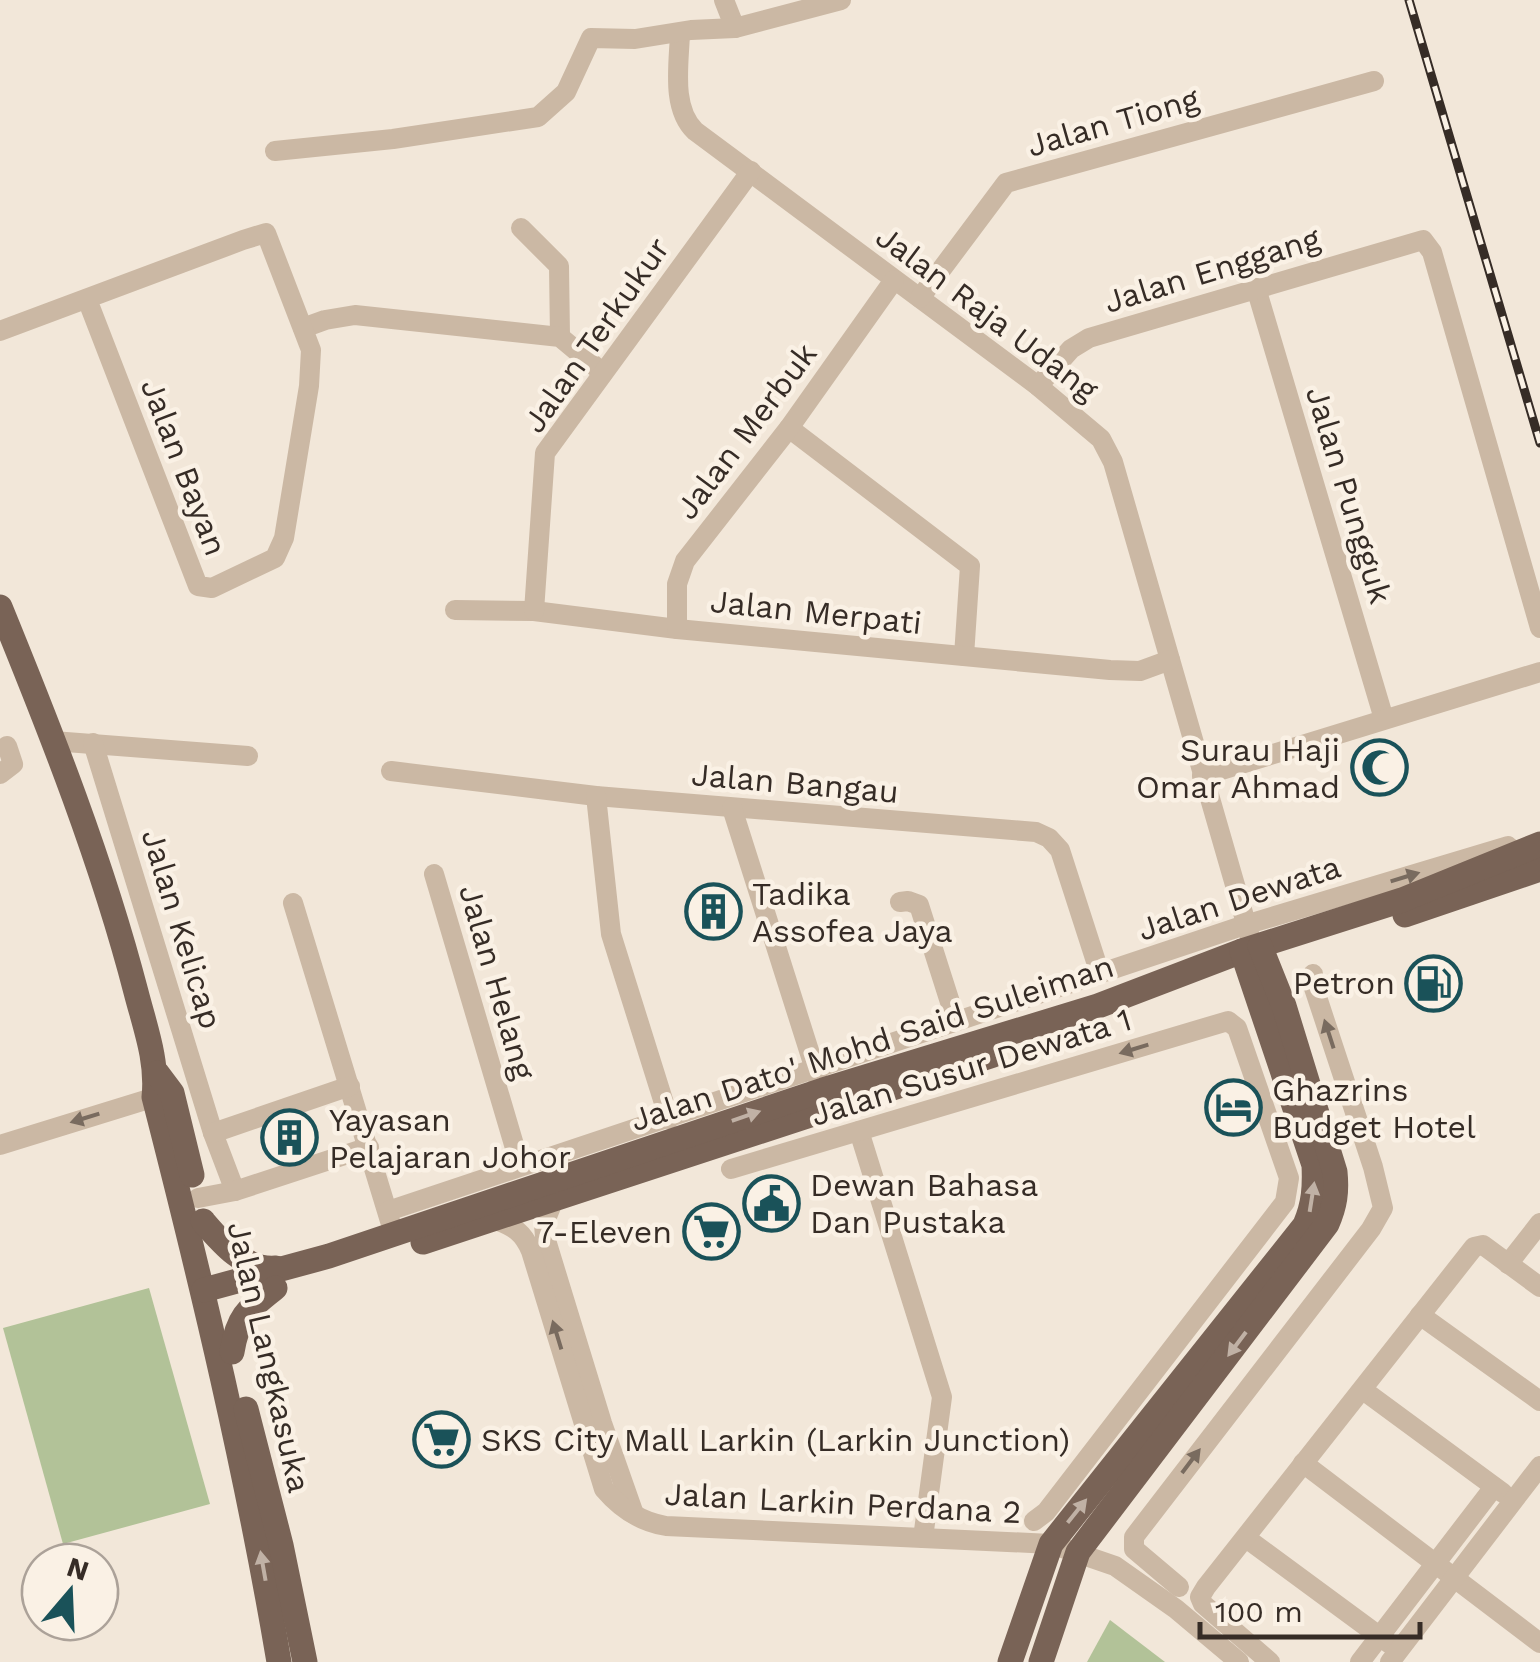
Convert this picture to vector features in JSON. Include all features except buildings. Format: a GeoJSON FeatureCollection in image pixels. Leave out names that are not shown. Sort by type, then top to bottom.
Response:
{"type":"FeatureCollection","features":[{"type":"Feature","properties":{"kind":"main road","name":"Jalan Langkasuka"},"geometry":{"type":"LineString","coordinates":[[0,606],[53,740],[125,950],[212,1294],[232,1352],[305,1662]]}},
{"type":"Feature","properties":{"kind":"main road","name":"Jalan Dato' Mohd Said Suleiman"},"geometry":{"type":"LineString","coordinates":[[282,1278],[390,1223],[678,1138],[1402,900],[1540,840]]}},
{"type":"Feature","properties":{"kind":"main road","name":"Jalan Dato' Mohd Said Suleiman"},"geometry":{"type":"LineString","coordinates":[[212,1294],[496,1220],[554,1200],[678,1138],[819,1080],[1098,1006],[1251,948],[1540,869]]}},
{"type":"Feature","properties":{"kind":"main road"},"geometry":{"type":"LineString","coordinates":[[1010,1662],[1051,1544],[1184,1396],[1327,1224],[1336,1196],[1322,1158],[1284,1006],[1251,948]]}},
{"type":"Feature","properties":{"kind":"main road","name":"Jalan Langkasuka"},"geometry":{"type":"LineString","coordinates":[[161,1088],[200,1210],[279,1662]]}},
{"type":"Feature","properties":{"kind":"main road"},"geometry":{"type":"LineString","coordinates":[[200,1210],[222,1243],[282,1278],[242,1316],[236,1326],[232,1352]]}},
{"type":"Feature","properties":{"kind":"main road"},"geometry":{"type":"LineString","coordinates":[[1041,1662],[1078,1552],[1184,1396]]}},
{"type":"Feature","properties":{"kind":"street"},"geometry":{"type":"LineString","coordinates":[[724,0],[735,28]]}},
{"type":"Feature","properties":{"kind":"street"},"geometry":{"type":"LineString","coordinates":[[276,152],[393,140],[538,117],[566,92],[591,38],[635,40],[691,30],[735,28],[841,0]]}},
{"type":"Feature","properties":{"kind":"street","name":"Jalan Raja Udang"},"geometry":{"type":"LineString","coordinates":[[680,34],[679,89],[687,123],[1038,386],[1101,439],[1114,462],[1251,948]]}},
{"type":"Feature","properties":{"kind":"street","name":"Jalan Tiong"},"geometry":{"type":"LineString","coordinates":[[920,298],[1006,183],[1374,81]]}},
{"type":"Feature","properties":{"kind":"street","name":"Jalan Terkukur"},"geometry":{"type":"LineString","coordinates":[[534,611],[545,453],[751,172]]}},
{"type":"Feature","properties":{"kind":"street"},"geometry":{"type":"LineString","coordinates":[[521,228],[559,266],[560,338]]}},
{"type":"Feature","properties":{"kind":"street"},"geometry":{"type":"LineString","coordinates":[[0,331],[266,233],[303,328],[355,315],[560,338],[603,373]]}},
{"type":"Feature","properties":{"kind":"street","name":"Jalan Enggang"},"geometry":{"type":"LineString","coordinates":[[1038,386],[1072,348],[1089,338],[1419,239],[1428,243],[1540,628]]}},
{"type":"Feature","properties":{"kind":"street","name":"Jalan Merbuk"},"geometry":{"type":"LineString","coordinates":[[677,628],[678,584],[685,560],[789,428],[894,280]]}},
{"type":"Feature","properties":{"kind":"street","name":"Jalan Pungguk"},"geometry":{"type":"LineString","coordinates":[[1256,288],[1384,718]]}},
{"type":"Feature","properties":{"kind":"street","name":"Jalan Bayan"},"geometry":{"type":"LineString","coordinates":[[87,298],[198,586],[212,588],[268,563],[281,551],[309,386],[311,350],[303,328]]}},
{"type":"Feature","properties":{"kind":"street"},"geometry":{"type":"LineString","coordinates":[[789,428],[970,566],[964,656]]}},
{"type":"Feature","properties":{"kind":"street","name":"Jalan Merpati"},"geometry":{"type":"LineString","coordinates":[[455,610],[534,611],[1110,670],[1140,671],[1170,660]]}},
{"type":"Feature","properties":{"kind":"street"},"geometry":{"type":"LineString","coordinates":[[1202,776],[1540,672]]}},
{"type":"Feature","properties":{"kind":"street"},"geometry":{"type":"LineString","coordinates":[[53,740],[248,756]]}},
{"type":"Feature","properties":{"kind":"street","name":"Jalan Kelicap"},"geometry":{"type":"LineString","coordinates":[[93,743],[213,1132],[235,1191]]}},
{"type":"Feature","properties":{"kind":"street"},"geometry":{"type":"LineString","coordinates":[[0,774],[14,762],[7,746]]}},
{"type":"Feature","properties":{"kind":"street","name":"Jalan Bangau"},"geometry":{"type":"LineString","coordinates":[[391,771],[596,796],[1036,832],[1060,850],[1100,974]]}},
{"type":"Feature","properties":{"kind":"street"},"geometry":{"type":"LineString","coordinates":[[292,903],[390,1223],[520,1165],[678,1138],[612,934],[596,796]]}},
{"type":"Feature","properties":{"kind":"street"},"geometry":{"type":"LineString","coordinates":[[732,808],[819,1080]]}},
{"type":"Feature","properties":{"kind":"street","name":"Jalan Helang"},"geometry":{"type":"LineString","coordinates":[[434,874],[520,1165]]}},
{"type":"Feature","properties":{"kind":"street"},"geometry":{"type":"LineString","coordinates":[[900,902],[919,904],[956,1021]]}},
{"type":"Feature","properties":{"kind":"street","name":"Jalan Dewata"},"geometry":{"type":"LineString","coordinates":[[819,1080],[956,1021],[1100,974],[1251,948]]}},
{"type":"Feature","properties":{"kind":"street"},"geometry":{"type":"LineString","coordinates":[[1180,1586],[1134,1549],[1132,1543],[1383,1208],[1314,988],[1313,974]]}},
{"type":"Feature","properties":{"kind":"street","name":"Jalan Susur Dewata 1"},"geometry":{"type":"LineString","coordinates":[[731,1169],[1228,1022],[1237,1028],[1286,1168]]}},
{"type":"Feature","properties":{"kind":"street"},"geometry":{"type":"LineString","coordinates":[[213,1132],[350,1086]]}},
{"type":"Feature","properties":{"kind":"street"},"geometry":{"type":"LineString","coordinates":[[0,1145],[161,1088]]}},
{"type":"Feature","properties":{"kind":"street"},"geometry":{"type":"LineString","coordinates":[[858,1131],[942,1397],[923,1538]]}},
{"type":"Feature","properties":{"kind":"street"},"geometry":{"type":"LineString","coordinates":[[200,1210],[235,1191],[369,1147]]}},
{"type":"Feature","properties":{"kind":"street"},"geometry":{"type":"LineString","coordinates":[[1034,1521],[1046,1512],[1285,1202],[1289,1178],[1286,1168],[1366,1148]]}},
{"type":"Feature","properties":{"kind":"street","name":"Jalan Larkin Perdana 2"},"geometry":{"type":"LineString","coordinates":[[554,1200],[544,1224],[545,1238],[634,1514]]}},
{"type":"Feature","properties":{"kind":"street","name":"Jalan Larkin Perdana 2"},"geometry":{"type":"LineString","coordinates":[[496,1220],[524,1235],[604,1489],[648,1523],[1051,1544],[1115,1566],[1176,1609],[1239,1662]]}},
{"type":"Feature","properties":{"kind":"street"},"geometry":{"type":"LineString","coordinates":[[1508,1264],[1540,1222]]}},
{"type":"Feature","properties":{"kind":"street"},"geometry":{"type":"LineString","coordinates":[[1270,1662],[1203,1604],[1200,1597],[1478,1244],[1540,1287]]}},
{"type":"Feature","properties":{"kind":"street"},"geometry":{"type":"LineString","coordinates":[[1420,1315],[1540,1401]]}},
{"type":"Feature","properties":{"kind":"street"},"geometry":{"type":"LineString","coordinates":[[1150,1374],[1221,1420]]}},
{"type":"Feature","properties":{"kind":"street"},"geometry":{"type":"LineString","coordinates":[[1362,1390],[1512,1500]]}},
{"type":"Feature","properties":{"kind":"street"},"geometry":{"type":"LineString","coordinates":[[1303,1464],[1540,1643]]}},
{"type":"Feature","properties":{"kind":"street"},"geometry":{"type":"LineString","coordinates":[[1246,1538],[1380,1637],[1395,1656],[1540,1466]]}},
{"type":"Feature","properties":{"kind":"street"},"geometry":{"type":"LineString","coordinates":[[1360,1662],[1494,1487]]}},
{"type":"Feature","properties":{"kind":"green space"},"geometry":{"type":"Polygon","coordinates":[[[149,1288],[210,1504],[62,1542],[3,1328],[149,1288]]]}},
{"type":"Feature","properties":{"kind":"green space"},"geometry":{"type":"Polygon","coordinates":[[[1110,1620],[1165,1662],[1087,1662],[1110,1620]]]}},
{"type":"Feature","properties":{"kind":"railway"},"geometry":{"type":"LineString","coordinates":[[1409,0],[1540,443]]}},
{"type":"Feature","properties":{"kind":"place","name":"Surau Haji Omar Ahmad"},"geometry":{"type":"Point","coordinates":[1379,768]}},
{"type":"Feature","properties":{"kind":"place","name":"Tadika Assofea Jaya"},"geometry":{"type":"Point","coordinates":[713,912]}},
{"type":"Feature","properties":{"kind":"place","name":"Petron"},"geometry":{"type":"Point","coordinates":[1434,983]}},
{"type":"Feature","properties":{"kind":"place","name":"Ghazrins Budget Hotel"},"geometry":{"type":"Point","coordinates":[1233,1108]}},
{"type":"Feature","properties":{"kind":"place","name":"Yayasan Pelajaran Johor"},"geometry":{"type":"Point","coordinates":[290,1138]}},
{"type":"Feature","properties":{"kind":"place","name":"Dewan Bahasa Dan Pustaka"},"geometry":{"type":"Point","coordinates":[771,1203]}},
{"type":"Feature","properties":{"kind":"place","name":"7-Eleven"},"geometry":{"type":"Point","coordinates":[711,1232]}},
{"type":"Feature","properties":{"kind":"place","name":"SKS City Mall Larkin (Larkin Junction)"},"geometry":{"type":"Point","coordinates":[442,1440]}}]}
